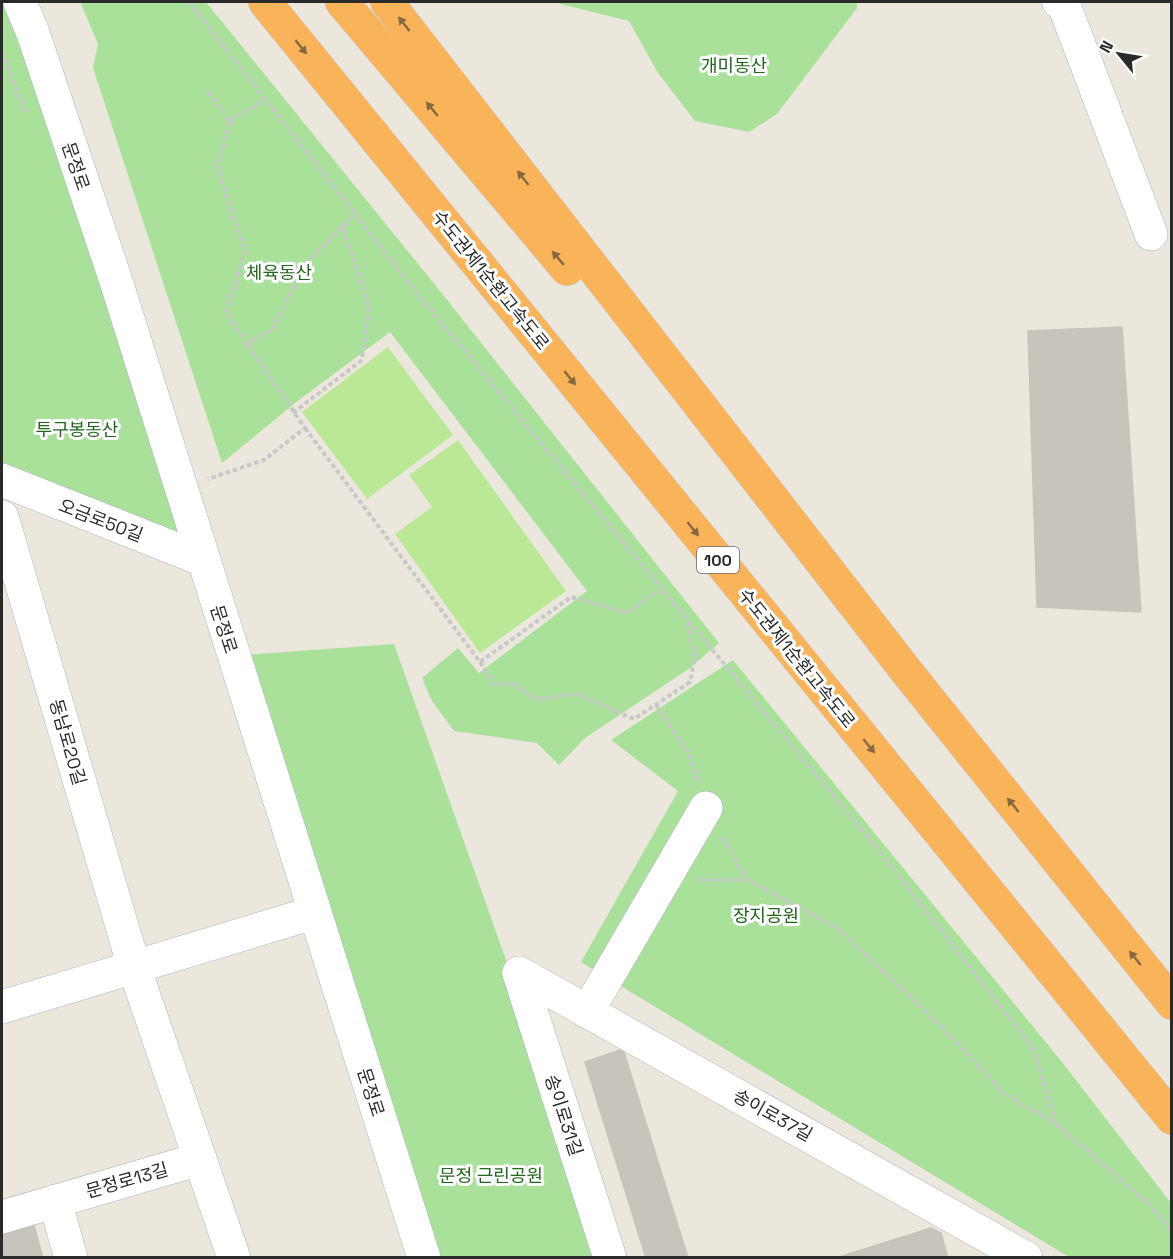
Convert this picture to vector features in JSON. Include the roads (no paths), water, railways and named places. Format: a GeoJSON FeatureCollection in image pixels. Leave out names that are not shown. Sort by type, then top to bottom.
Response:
{"type":"FeatureCollection","features":[{"type":"Feature","properties":{"kind":"highway","name":"수도권제1순환고속도로"},"geometry":{"type":"LineString","coordinates":[[265,2],[1172,1118]]}},
{"type":"Feature","properties":{"kind":"highway"},"geometry":{"type":"LineString","coordinates":[[342,2],[907,672]]}},
{"type":"Feature","properties":{"kind":"highway"},"geometry":{"type":"LineString","coordinates":[[387,2],[907,672],[1172,1003]]}},
{"type":"Feature","properties":{"kind":"street","name":"문정로"},"geometry":{"type":"LineString","coordinates":[[20,2],[33,33],[117,284],[201,559],[424,1257]]}},
{"type":"Feature","properties":{"kind":"street"},"geometry":{"type":"LineString","coordinates":[[1059,2],[1064,5],[1151,234]]}},
{"type":"Feature","properties":{"kind":"street","name":"오금로50길"},"geometry":{"type":"LineString","coordinates":[[2,480],[201,559]]}},
{"type":"Feature","properties":{"kind":"street","name":"동남로20길"},"geometry":{"type":"LineString","coordinates":[[2,518],[134,968],[234,1257]]}},
{"type":"Feature","properties":{"kind":"street"},"geometry":{"type":"LineString","coordinates":[[588,1012],[706,808]]}},
{"type":"Feature","properties":{"kind":"street"},"geometry":{"type":"LineString","coordinates":[[2,1008],[313,913]]}},
{"type":"Feature","properties":{"kind":"street","name":"송이로37길"},"geometry":{"type":"LineString","coordinates":[[519,973],[1026,1257]]}},
{"type":"Feature","properties":{"kind":"street","name":"송이로31길"},"geometry":{"type":"LineString","coordinates":[[519,973],[610,1257]]}},
{"type":"Feature","properties":{"kind":"street","name":"문정로13길"},"geometry":{"type":"LineString","coordinates":[[2,1217],[200,1160]]}},
{"type":"Feature","properties":{"kind":"street"},"geometry":{"type":"LineString","coordinates":[[55,1201],[71,1257]]}},
{"type":"Feature","properties":{"kind":"park label","name":"개미동산"},"geometry":{"type":"Point","coordinates":[734,65]}},
{"type":"Feature","properties":{"kind":"park label","name":"체육동산"},"geometry":{"type":"Point","coordinates":[279,272]}},
{"type":"Feature","properties":{"kind":"park label","name":"투구봉동산"},"geometry":{"type":"Point","coordinates":[77,429]}},
{"type":"Feature","properties":{"kind":"park label","name":"장지공원"},"geometry":{"type":"Point","coordinates":[766,915]}},
{"type":"Feature","properties":{"kind":"park label","name":"문정 근린공원"},"geometry":{"type":"Point","coordinates":[491,1175]}}]}
